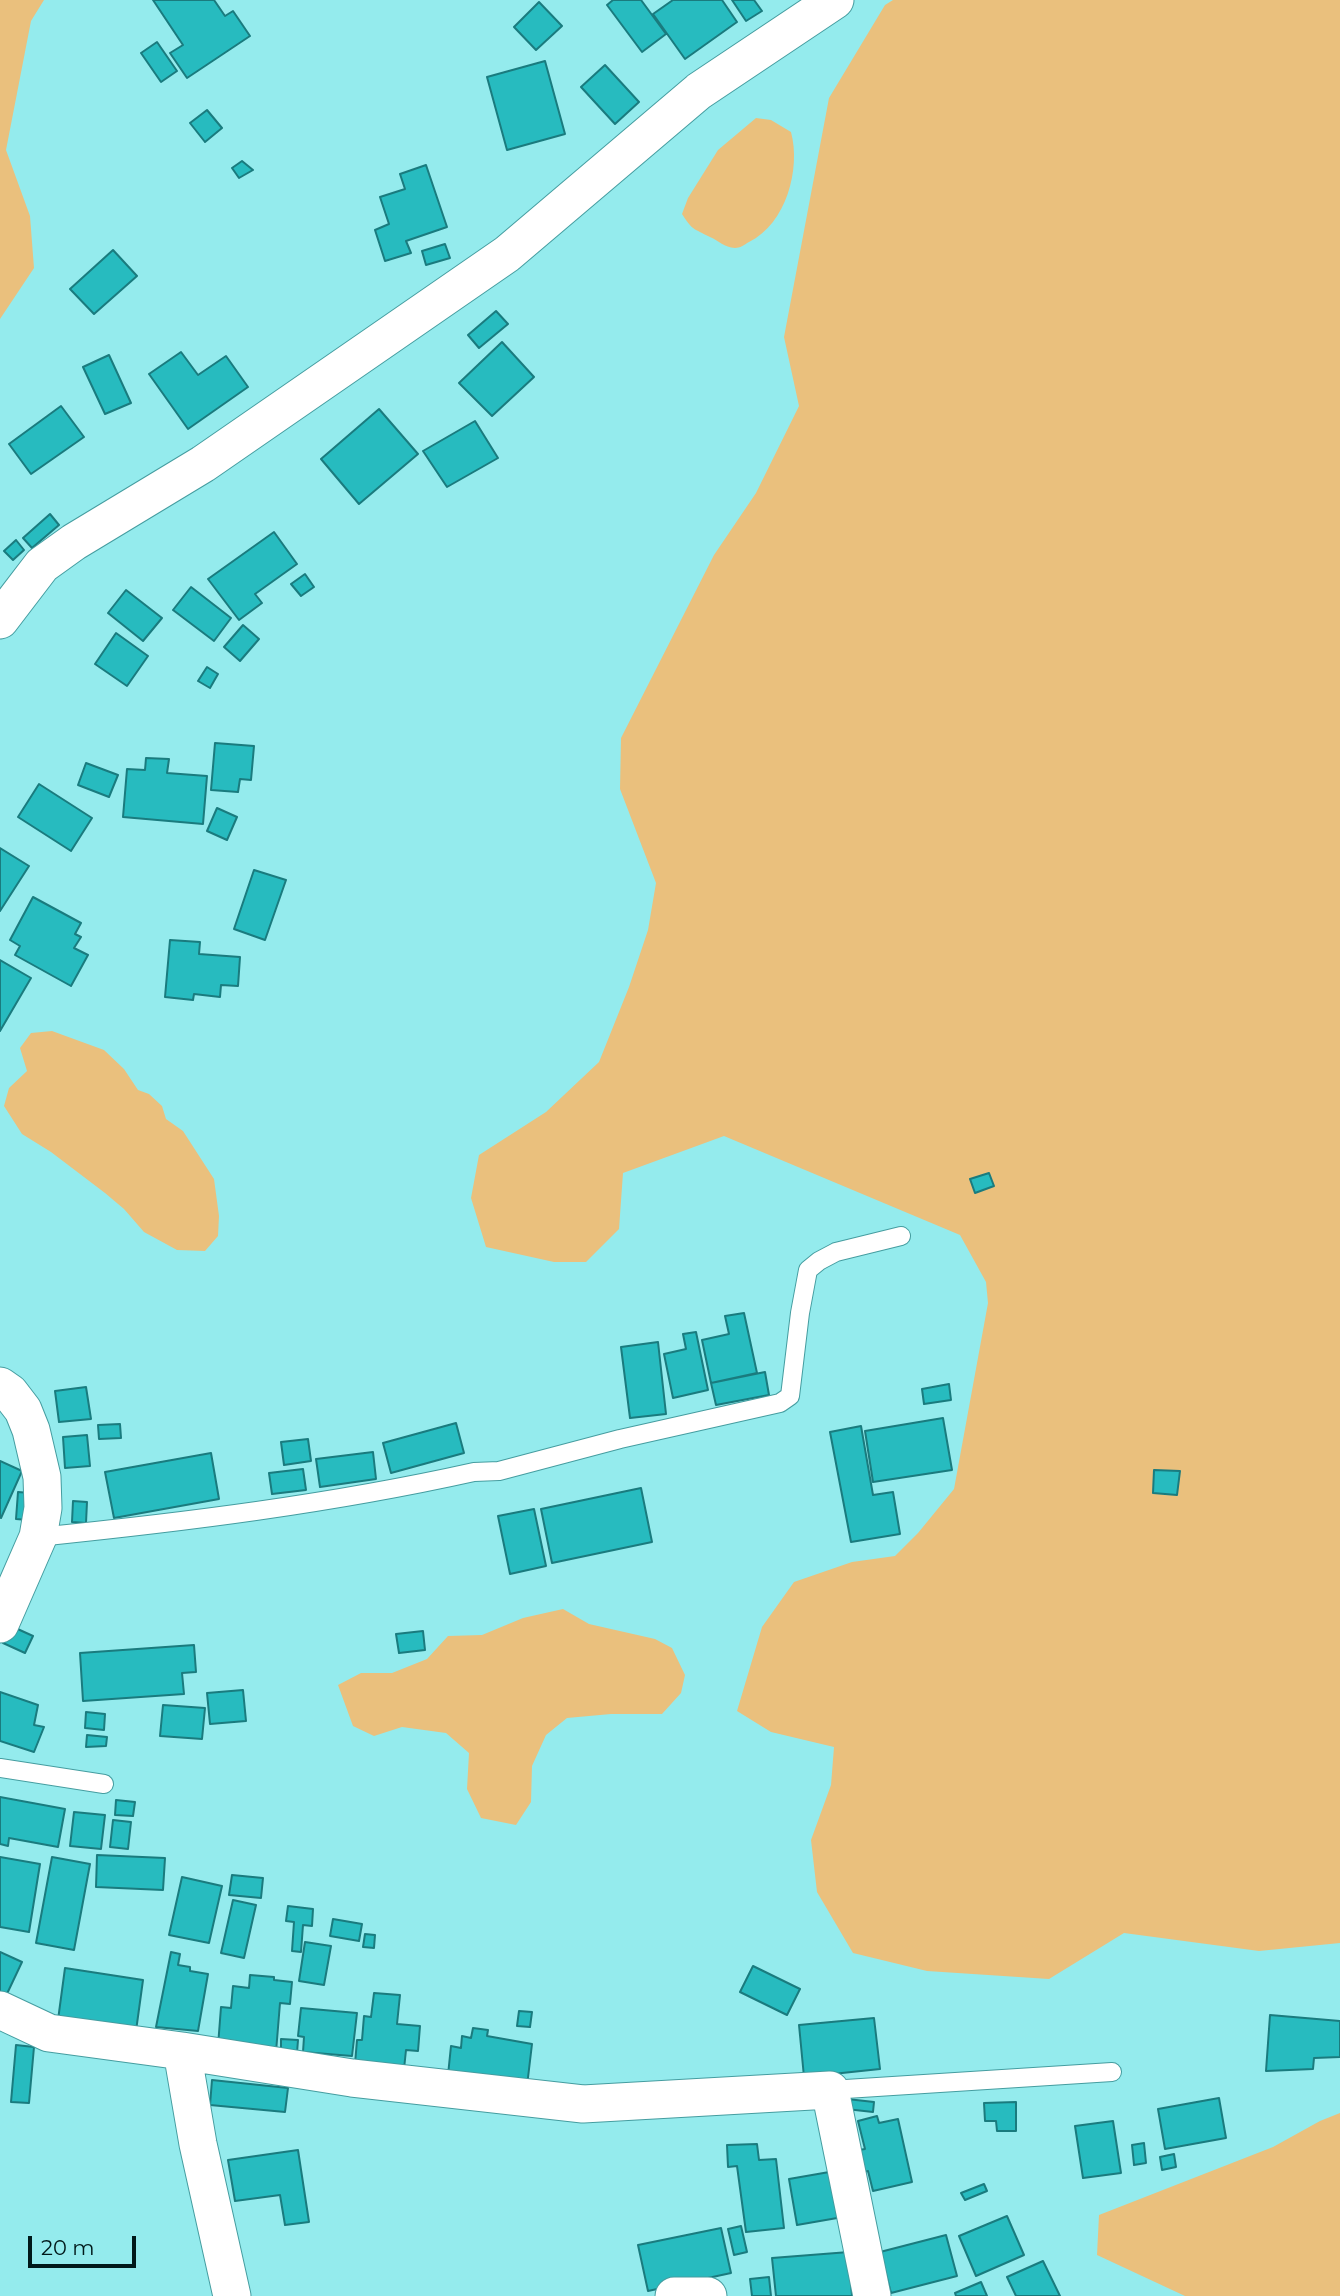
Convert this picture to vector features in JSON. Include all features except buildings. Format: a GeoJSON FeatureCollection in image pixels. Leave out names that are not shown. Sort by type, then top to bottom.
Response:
{"type":"FeatureCollection","features":[{"type":"Feature","properties":{"kind":"street"},"geometry":{"type":"LineString","coordinates":[[0,620],[41,565],[203,464],[507,254],[699,90],[835,0]]}},
{"type":"Feature","properties":{"kind":"street"},"geometry":{"type":"LineString","coordinates":[[0,1386],[10,1393],[23,1410],[31,1430],[42,1476],[43,1508],[38,1537],[0,1624]]}},
{"type":"Feature","properties":{"kind":"street"},"geometry":{"type":"LineString","coordinates":[[0,2010],[49,2033],[352,2078],[583,2105],[830,2090],[872,2296]]}},
{"type":"Feature","properties":{"kind":"street"},"geometry":{"type":"LineString","coordinates":[[182,2051],[198,2144],[232,2296]]}},
{"type":"Feature","properties":{"kind":"street"},"geometry":{"type":"LineString","coordinates":[[674,2296],[708,2296]]}},
{"type":"Feature","properties":{"kind":"lane"},"geometry":{"type":"LineString","coordinates":[[38,1537],[151,1526],[308,1505],[474,1472],[499,1471],[620,1439],[780,1403],[790,1396],[808,1270],[836,1252],[901,1236]]}},
{"type":"Feature","properties":{"kind":"lane"},"geometry":{"type":"LineString","coordinates":[[0,1768],[104,1784]]}},
{"type":"Feature","properties":{"kind":"lane"},"geometry":{"type":"LineString","coordinates":[[830,2090],[1112,2072]]}},
{"type":"Feature","properties":{"kind":"shaded area"},"geometry":{"type":"Polygon","coordinates":[[[0,0],[44,0],[31,21],[6,150],[30,216],[34,268],[0,319],[0,0]]]}},
{"type":"Feature","properties":{"kind":"shaded area"},"geometry":{"type":"Polygon","coordinates":[[[893,0],[1340,0],[1340,1943],[1259,1951],[1124,1933],[1049,1979],[927,1971],[853,1953],[817,1892],[811,1840],[831,1785],[834,1747],[771,1732],[737,1711],[762,1627],[794,1582],[852,1562],[895,1556],[954,1489],[988,1303],[986,1282],[960,1235],[724,1136],[623,1173],[619,1229],[586,1262],[554,1262],[486,1247],[471,1198],[479,1155],[546,1112],[599,1062],[629,987],[648,930],[656,883],[620,789],[621,738],[714,555],[756,493],[799,406],[784,337],[829,98],[885,5],[893,0]]]}},
{"type":"Feature","properties":{"kind":"shaded area"},"geometry":{"type":"Polygon","coordinates":[[[756,118],[771,120],[791,132],[794,147],[792,178],[788,194],[773,222],[762,234],[735,248],[694,228],[682,214],[688,198],[718,150],[756,118]]]}},
{"type":"Feature","properties":{"kind":"shaded area"},"geometry":{"type":"Polygon","coordinates":[[[52,1031],[104,1050],[124,1069],[138,1090],[149,1094],[162,1106],[166,1119],[183,1131],[214,1179],[219,1216],[218,1236],[205,1251],[177,1250],[144,1232],[124,1209],[105,1193],[51,1152],[22,1134],[4,1106],[9,1088],[27,1071],[20,1048],[31,1033],[52,1031]]]}},
{"type":"Feature","properties":{"kind":"shaded area"},"geometry":{"type":"Polygon","coordinates":[[[563,1609],[589,1624],[655,1639],[672,1648],[685,1675],[681,1693],[662,1714],[611,1714],[567,1718],[546,1735],[532,1766],[531,1802],[516,1825],[481,1818],[467,1789],[469,1753],[446,1733],[402,1727],[374,1736],[353,1726],[338,1685],[361,1673],[392,1673],[427,1659],[448,1636],[482,1635],[523,1618],[563,1609]]]}},
{"type":"Feature","properties":{"kind":"shaded area"},"geometry":{"type":"Polygon","coordinates":[[[1340,2113],[1340,2296],[1185,2296],[1097,2255],[1099,2215],[1273,2147],[1340,2113]]]}}]}
